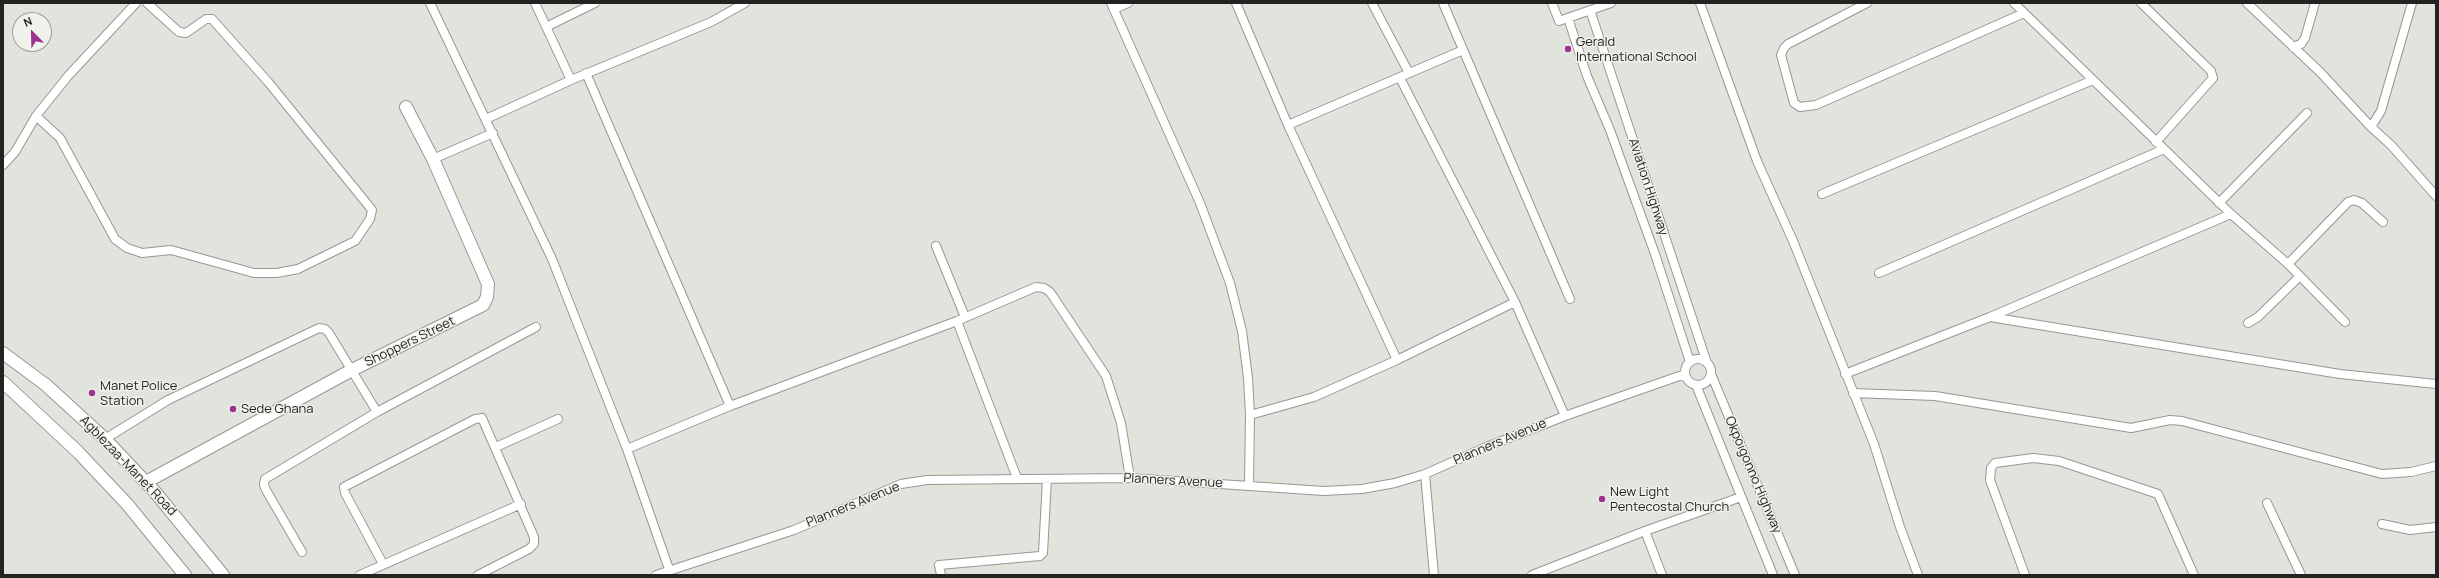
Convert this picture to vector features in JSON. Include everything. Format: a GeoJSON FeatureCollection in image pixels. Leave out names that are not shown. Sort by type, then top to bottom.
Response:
{"type":"FeatureCollection","features":[{"type":"Feature","properties":{"kind":"street"},"geometry":{"type":"LineString","coordinates":[[3,165],[15,152],[36,116],[68,76],[136,3]]}},
{"type":"Feature","properties":{"kind":"street"},"geometry":{"type":"LineString","coordinates":[[36,116],[60,138],[115,239],[127,248],[142,253],[177,251],[254,273],[277,273],[298,268],[355,241],[370,219],[372,210],[367,202],[249,60],[212,19],[206,19],[186,33],[179,32],[147,3]]}},
{"type":"Feature","properties":{"kind":"street"},"geometry":{"type":"LineString","coordinates":[[430,3],[552,260],[627,449],[669,569]]}},
{"type":"Feature","properties":{"kind":"street"},"geometry":{"type":"LineString","coordinates":[[535,3],[570,80]]}},
{"type":"Feature","properties":{"kind":"street"},"geometry":{"type":"LineString","coordinates":[[546,27],[595,3]]}},
{"type":"Feature","properties":{"kind":"street"},"geometry":{"type":"LineString","coordinates":[[486,119],[586,73],[711,22],[745,3]]}},
{"type":"Feature","properties":{"kind":"street"},"geometry":{"type":"LineString","coordinates":[[1128,3],[1112,6],[1200,203],[1230,283],[1242,331],[1250,414],[1249,485]]}},
{"type":"Feature","properties":{"kind":"street"},"geometry":{"type":"LineString","coordinates":[[1236,3],[1288,125],[1397,360]]}},
{"type":"Feature","properties":{"kind":"street"},"geometry":{"type":"LineString","coordinates":[[1372,3],[1409,73]]}},
{"type":"Feature","properties":{"kind":"street"},"geometry":{"type":"LineString","coordinates":[[1443,3],[1570,299]]}},
{"type":"Feature","properties":{"kind":"street"},"geometry":{"type":"LineString","coordinates":[[1552,3],[1559,21],[1611,3]]}},
{"type":"Feature","properties":{"kind":"street"},"geometry":{"type":"LineString","coordinates":[[1700,3],[1757,161],[1793,241],[1874,444],[1900,527],[1918,575]]}},
{"type":"Feature","properties":{"kind":"street"},"geometry":{"type":"LineString","coordinates":[[1867,3],[1788,44],[1784,48],[1781,55],[1794,103],[1800,107],[1816,105],[2024,13]]}},
{"type":"Feature","properties":{"kind":"street"},"geometry":{"type":"LineString","coordinates":[[2014,3],[2219,203],[2288,264],[2345,322]]}},
{"type":"Feature","properties":{"kind":"street"},"geometry":{"type":"LineString","coordinates":[[2141,3],[2211,71],[2214,78],[2156,142]]}},
{"type":"Feature","properties":{"kind":"street"},"geometry":{"type":"LineString","coordinates":[[2247,3],[2320,72],[2371,127],[2391,145],[2436,196]]}},
{"type":"Feature","properties":{"kind":"street"},"geometry":{"type":"LineString","coordinates":[[2293,47],[2301,44],[2305,38],[2315,3]]}},
{"type":"Feature","properties":{"kind":"street"},"geometry":{"type":"LineString","coordinates":[[2371,127],[2381,111],[2412,3]]}},
{"type":"Feature","properties":{"kind":"street","name":"Aviation Highway"},"geometry":{"type":"LineString","coordinates":[[1590,10],[1707,363]]}},
{"type":"Feature","properties":{"kind":"street","name":"Aviation Highway"},"geometry":{"type":"LineString","coordinates":[[1568,18],[1587,76],[1650,240],[1690,362]]}},
{"type":"Feature","properties":{"kind":"street"},"geometry":{"type":"LineString","coordinates":[[1288,125],[1463,50]]}},
{"type":"Feature","properties":{"kind":"street"},"geometry":{"type":"LineString","coordinates":[[586,73],[730,406]]}},
{"type":"Feature","properties":{"kind":"street"},"geometry":{"type":"LineString","coordinates":[[1400,78],[1515,302],[1565,416]]}},
{"type":"Feature","properties":{"kind":"street"},"geometry":{"type":"LineString","coordinates":[[1822,194],[2093,80]]}},
{"type":"Feature","properties":{"kind":"street","name":"Shoppers Street"},"geometry":{"type":"LineString","coordinates":[[146,482],[352,370],[483,305],[488,297],[488,284],[433,159],[406,107]]}},
{"type":"Feature","properties":{"kind":"street"},"geometry":{"type":"LineString","coordinates":[[2219,203],[2307,113]]}},
{"type":"Feature","properties":{"kind":"street"},"geometry":{"type":"LineString","coordinates":[[433,159],[493,133]]}},
{"type":"Feature","properties":{"kind":"street"},"geometry":{"type":"LineString","coordinates":[[1879,273],[2164,149]]}},
{"type":"Feature","properties":{"kind":"street"},"geometry":{"type":"LineString","coordinates":[[2288,264],[2348,202],[2354,200],[2362,203],[2383,222]]}},
{"type":"Feature","properties":{"kind":"street"},"geometry":{"type":"LineString","coordinates":[[1845,374],[1990,317],[2231,214]]}},
{"type":"Feature","properties":{"kind":"street"},"geometry":{"type":"LineString","coordinates":[[936,246],[965,317]]}},
{"type":"Feature","properties":{"kind":"street"},"geometry":{"type":"LineString","coordinates":[[2248,323],[2258,317],[2300,276]]}},
{"type":"Feature","properties":{"kind":"street"},"geometry":{"type":"LineString","coordinates":[[627,449],[730,406],[957,321],[1036,287],[1044,288],[1050,292],[1106,376],[1121,423],[1130,478]]}},
{"type":"Feature","properties":{"kind":"street"},"geometry":{"type":"LineString","coordinates":[[1250,414],[1314,397],[1397,360],[1515,302]]}},
{"type":"Feature","properties":{"kind":"street"},"geometry":{"type":"LineString","coordinates":[[1990,317],[2340,374],[2436,384]]}},
{"type":"Feature","properties":{"kind":"street"},"geometry":{"type":"LineString","coordinates":[[957,321],[1017,478]]}},
{"type":"Feature","properties":{"kind":"street"},"geometry":{"type":"LineString","coordinates":[[302,552],[266,490],[264,485],[265,480],[377,412],[536,327]]}},
{"type":"Feature","properties":{"kind":"street"},"geometry":{"type":"LineString","coordinates":[[105,439],[168,400],[319,328],[325,329],[329,333],[377,412]]}},
{"type":"Feature","properties":{"kind":"street","name":"Agblezaa-Manet Road"},"geometry":{"type":"LineString","coordinates":[[3,353],[46,385],[105,439],[146,482],[223,575]]}},
{"type":"Feature","properties":{"kind":"street"},"geometry":{"type":"LineString","coordinates":[[1700,360],[1707,363],[1711,374],[1704,384],[1696,385],[1689,381],[1685,374],[1690,362],[1700,360]]}},
{"type":"Feature","properties":{"kind":"street","name":"Planners Avenue"},"geometry":{"type":"LineString","coordinates":[[656,575],[669,569],[794,530],[901,484],[927,480],[1130,478],[1324,491],[1362,489],[1425,474],[1484,448],[1565,416],[1685,374]]}},
{"type":"Feature","properties":{"kind":"street","name":"Okpoigonno Highway"},"geometry":{"type":"LineString","coordinates":[[1711,374],[1795,575]]}},
{"type":"Feature","properties":{"kind":"street","name":"Agblezaa-Manet Road"},"geometry":{"type":"LineString","coordinates":[[3,382],[78,452],[127,504],[185,575]]}},
{"type":"Feature","properties":{"kind":"street","name":"Okpoigonno Highway"},"geometry":{"type":"LineString","coordinates":[[1696,385],[1773,575]]}},
{"type":"Feature","properties":{"kind":"street"},"geometry":{"type":"LineString","coordinates":[[1853,393],[1935,396],[2131,428],[2170,420],[2182,421],[2382,474],[2411,472],[2436,466]]}},
{"type":"Feature","properties":{"kind":"street"},"geometry":{"type":"LineString","coordinates":[[383,564],[345,492],[344,487],[475,419],[482,418],[521,504],[534,537],[534,544],[529,549],[478,575]]}},
{"type":"Feature","properties":{"kind":"street"},"geometry":{"type":"LineString","coordinates":[[496,447],[558,419]]}},
{"type":"Feature","properties":{"kind":"street"},"geometry":{"type":"LineString","coordinates":[[2025,575],[1990,480],[1992,468],[1995,463],[2033,458],[2060,461],[2158,494],[2194,575]]}},
{"type":"Feature","properties":{"kind":"street"},"geometry":{"type":"LineString","coordinates":[[1425,474],[1434,575]]}},
{"type":"Feature","properties":{"kind":"street"},"geometry":{"type":"LineString","coordinates":[[941,575],[939,565],[1036,558],[1040,556],[1043,553],[1047,479]]}},
{"type":"Feature","properties":{"kind":"street"},"geometry":{"type":"LineString","coordinates":[[1532,575],[1645,531],[1741,497]]}},
{"type":"Feature","properties":{"kind":"street"},"geometry":{"type":"LineString","coordinates":[[2267,503],[2301,575]]}},
{"type":"Feature","properties":{"kind":"street"},"geometry":{"type":"LineString","coordinates":[[360,575],[521,504]]}},
{"type":"Feature","properties":{"kind":"street"},"geometry":{"type":"LineString","coordinates":[[2382,524],[2410,530],[2436,527]]}},
{"type":"Feature","properties":{"kind":"street"},"geometry":{"type":"LineString","coordinates":[[1645,531],[1662,575]]}},
{"type":"Feature","properties":{"kind":"place","name":"Gerald International School"},"geometry":{"type":"Point","coordinates":[1568,49]}},
{"type":"Feature","properties":{"kind":"place","name":"Manet Police Station"},"geometry":{"type":"Point","coordinates":[92,393]}},
{"type":"Feature","properties":{"kind":"place","name":"Sede Ghana"},"geometry":{"type":"Point","coordinates":[233,409]}},
{"type":"Feature","properties":{"kind":"place","name":"New Light Pentecostal Church"},"geometry":{"type":"Point","coordinates":[1602,499]}}]}
